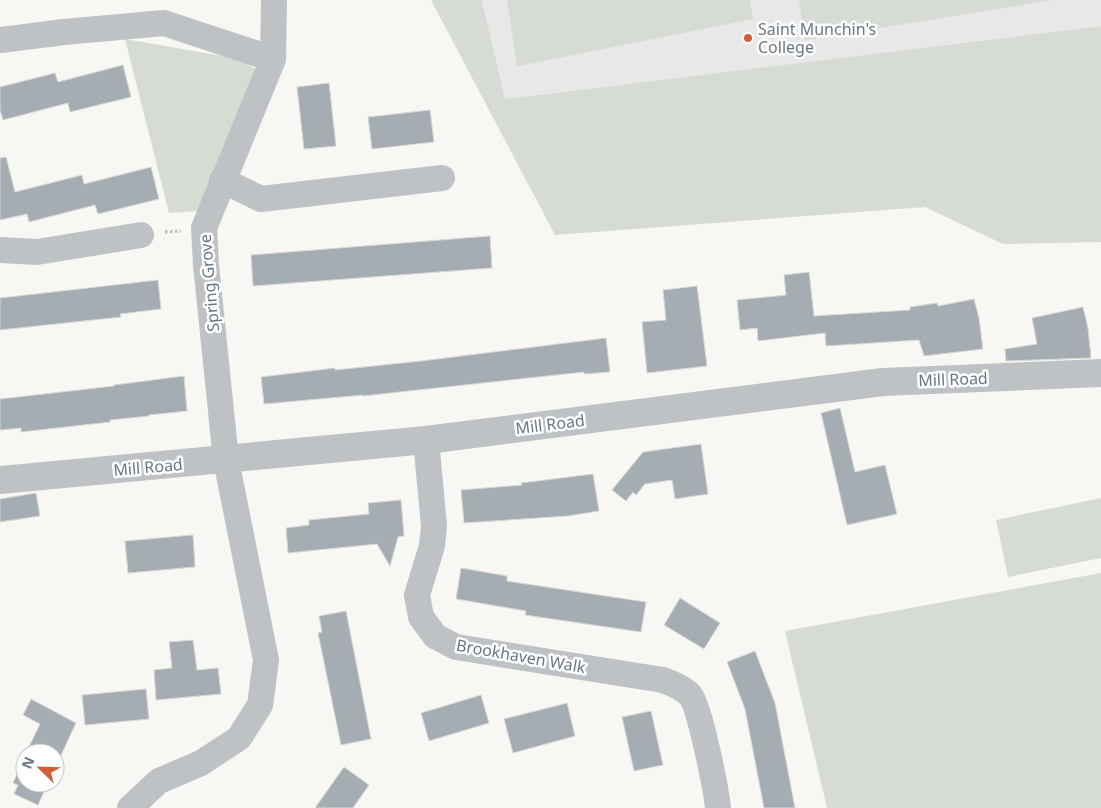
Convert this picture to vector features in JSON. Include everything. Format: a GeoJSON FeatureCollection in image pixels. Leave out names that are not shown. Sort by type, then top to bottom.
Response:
{"type":"FeatureCollection","features":[{"type":"Feature","properties":{"kind":"street","name":"Spring Grove"},"geometry":{"type":"LineString","coordinates":[[130,808],[159,781],[201,763],[239,738],[260,705],[266,660],[226,460],[206,265],[204,228],[272,59],[274,0]]}},
{"type":"Feature","properties":{"kind":"street"},"geometry":{"type":"LineString","coordinates":[[0,40],[164,23],[272,59]]}},
{"type":"Feature","properties":{"kind":"street"},"geometry":{"type":"LineString","coordinates":[[222,180],[261,199],[442,178]]}},
{"type":"Feature","properties":{"kind":"street"},"geometry":{"type":"LineString","coordinates":[[0,250],[37,252],[141,235]]}},
{"type":"Feature","properties":{"kind":"street","name":"Mill Road"},"geometry":{"type":"LineString","coordinates":[[0,480],[426,440],[883,382],[1101,373]]}},
{"type":"Feature","properties":{"kind":"street","name":"Brookhaven Walk"},"geometry":{"type":"LineString","coordinates":[[426,440],[434,526],[432,546],[417,595],[421,617],[435,636],[456,647],[663,680],[677,686],[690,695],[697,713],[718,808]]}},
{"type":"Feature","properties":{"kind":"path"},"geometry":{"type":"LineString","coordinates":[[141,235],[204,228]]}},
{"type":"Feature","properties":{"kind":"shaded area"},"geometry":{"type":"Polygon","coordinates":[[[431,0],[482,0],[505,99],[1101,26],[1101,242],[1003,244],[925,207],[555,235],[431,0]]]}},
{"type":"Feature","properties":{"kind":"shaded area","name":"Saint Munchin's College"},"geometry":{"type":"Polygon","coordinates":[[[482,0],[1101,0],[1101,26],[505,99],[482,0]]]}},
{"type":"Feature","properties":{"kind":"shaded area"},"geometry":{"type":"Polygon","coordinates":[[[507,0],[750,0],[753,19],[517,66],[507,0]]]}},
{"type":"Feature","properties":{"kind":"shaded area"},"geometry":{"type":"Polygon","coordinates":[[[799,0],[1053,0],[805,40],[799,0]]]}},
{"type":"Feature","properties":{"kind":"shaded area"},"geometry":{"type":"Polygon","coordinates":[[[125,39],[240,59],[255,69],[199,211],[169,213],[125,39]]]}},
{"type":"Feature","properties":{"kind":"shaded area"},"geometry":{"type":"Polygon","coordinates":[[[1101,498],[1101,558],[1008,577],[996,520],[1101,498]]]}},
{"type":"Feature","properties":{"kind":"shaded area"},"geometry":{"type":"Polygon","coordinates":[[[1101,573],[1101,808],[827,808],[785,631],[1101,573]]]}},
{"type":"Feature","properties":{"kind":"building"},"geometry":{"type":"Polygon","coordinates":[[[123,65],[131,97],[70,112],[68,103],[3,120],[0,110],[0,87],[55,73],[58,82],[123,65]]]}},
{"type":"Feature","properties":{"kind":"building"},"geometry":{"type":"Polygon","coordinates":[[[329,83],[336,146],[304,149],[297,87],[329,83]]]}},
{"type":"Feature","properties":{"kind":"building"},"geometry":{"type":"Polygon","coordinates":[[[430,110],[434,142],[372,149],[368,117],[430,110]]]}},
{"type":"Feature","properties":{"kind":"building"},"geometry":{"type":"Polygon","coordinates":[[[6,157],[15,192],[82,175],[84,184],[151,167],[159,199],[98,214],[95,205],[29,222],[27,214],[0,220],[0,158],[6,157]]]}},
{"type":"Feature","properties":{"kind":"building"},"geometry":{"type":"Polygon","coordinates":[[[490,236],[492,268],[253,286],[251,255],[490,236]]]}},
{"type":"Feature","properties":{"kind":"building"},"geometry":{"type":"Polygon","coordinates":[[[809,272],[814,316],[910,310],[910,307],[937,303],[938,306],[974,299],[979,318],[983,349],[924,356],[919,340],[826,346],[825,333],[758,341],[757,328],[740,330],[737,300],[786,295],[784,275],[809,272]]]}},
{"type":"Feature","properties":{"kind":"building"},"geometry":{"type":"Polygon","coordinates":[[[158,280],[161,309],[120,314],[121,317],[0,330],[0,298],[158,280]]]}},
{"type":"Feature","properties":{"kind":"building"},"geometry":{"type":"Polygon","coordinates":[[[697,286],[707,366],[647,373],[642,322],[666,320],[663,290],[697,286]]]}},
{"type":"Feature","properties":{"kind":"building"},"geometry":{"type":"Polygon","coordinates":[[[1083,307],[1088,328],[1091,358],[1006,361],[1005,349],[1037,344],[1032,318],[1083,307]]]}},
{"type":"Feature","properties":{"kind":"building"},"geometry":{"type":"Polygon","coordinates":[[[606,338],[610,372],[584,374],[584,372],[363,396],[264,404],[261,377],[335,368],[335,370],[421,361],[606,338]]]}},
{"type":"Feature","properties":{"kind":"building"},"geometry":{"type":"Polygon","coordinates":[[[184,376],[187,411],[21,432],[21,428],[0,430],[0,399],[184,376]]]}},
{"type":"Feature","properties":{"kind":"building"},"geometry":{"type":"Polygon","coordinates":[[[840,408],[855,472],[885,465],[897,514],[847,525],[821,413],[840,408]]]}},
{"type":"Feature","properties":{"kind":"building"},"geometry":{"type":"Polygon","coordinates":[[[701,444],[708,494],[675,499],[672,480],[645,484],[636,495],[633,492],[626,501],[612,490],[643,452],[701,444]]]}},
{"type":"Feature","properties":{"kind":"building"},"geometry":{"type":"Polygon","coordinates":[[[593,474],[599,511],[568,516],[464,523],[461,490],[522,485],[521,483],[593,474]]]}},
{"type":"Feature","properties":{"kind":"building"},"geometry":{"type":"Polygon","coordinates":[[[36,493],[40,516],[0,522],[0,499],[36,493]]]}},
{"type":"Feature","properties":{"kind":"building"},"geometry":{"type":"Polygon","coordinates":[[[401,500],[404,536],[398,537],[390,566],[377,544],[288,553],[286,528],[309,525],[309,520],[369,514],[368,503],[401,500]]]}},
{"type":"Feature","properties":{"kind":"building"},"geometry":{"type":"Polygon","coordinates":[[[193,535],[195,567],[128,573],[125,541],[193,535]]]}},
{"type":"Feature","properties":{"kind":"building"},"geometry":{"type":"Polygon","coordinates":[[[461,568],[507,576],[507,581],[646,602],[641,632],[525,615],[526,611],[456,599],[461,568]]]}},
{"type":"Feature","properties":{"kind":"building"},"geometry":{"type":"Polygon","coordinates":[[[680,598],[720,623],[704,649],[664,625],[680,598]]]}},
{"type":"Feature","properties":{"kind":"building"},"geometry":{"type":"Polygon","coordinates":[[[346,611],[371,739],[341,745],[318,633],[322,632],[319,616],[346,611]]]}},
{"type":"Feature","properties":{"kind":"building"},"geometry":{"type":"Polygon","coordinates":[[[193,640],[197,670],[218,668],[221,694],[156,700],[154,670],[172,668],[169,642],[193,640]]]}},
{"type":"Feature","properties":{"kind":"building"},"geometry":{"type":"Polygon","coordinates":[[[755,651],[775,703],[795,808],[764,808],[745,709],[727,662],[755,651]]]}},
{"type":"Feature","properties":{"kind":"building"},"geometry":{"type":"Polygon","coordinates":[[[146,689],[149,719],[85,725],[82,695],[146,689]]]}},
{"type":"Feature","properties":{"kind":"building"},"geometry":{"type":"Polygon","coordinates":[[[481,695],[489,723],[429,741],[421,713],[481,695]]]}},
{"type":"Feature","properties":{"kind":"building"},"geometry":{"type":"Polygon","coordinates":[[[31,699],[76,723],[65,747],[65,743],[31,743],[40,724],[23,715],[31,699]]]}},
{"type":"Feature","properties":{"kind":"building"},"geometry":{"type":"Polygon","coordinates":[[[567,703],[575,736],[513,753],[504,719],[567,703]]]}},
{"type":"Feature","properties":{"kind":"building"},"geometry":{"type":"Polygon","coordinates":[[[651,711],[663,765],[634,771],[622,717],[651,711]]]}},
{"type":"Feature","properties":{"kind":"building"},"geometry":{"type":"Polygon","coordinates":[[[344,767],[369,785],[353,808],[315,808],[344,767]]]}},
{"type":"Feature","properties":{"kind":"building"},"geometry":{"type":"Polygon","coordinates":[[[15,792],[43,793],[38,805],[14,794],[15,792]]]}},
{"type":"Feature","properties":{"kind":"place","name":"Saint Munchin's College"},"geometry":{"type":"Point","coordinates":[748,38]}}]}
